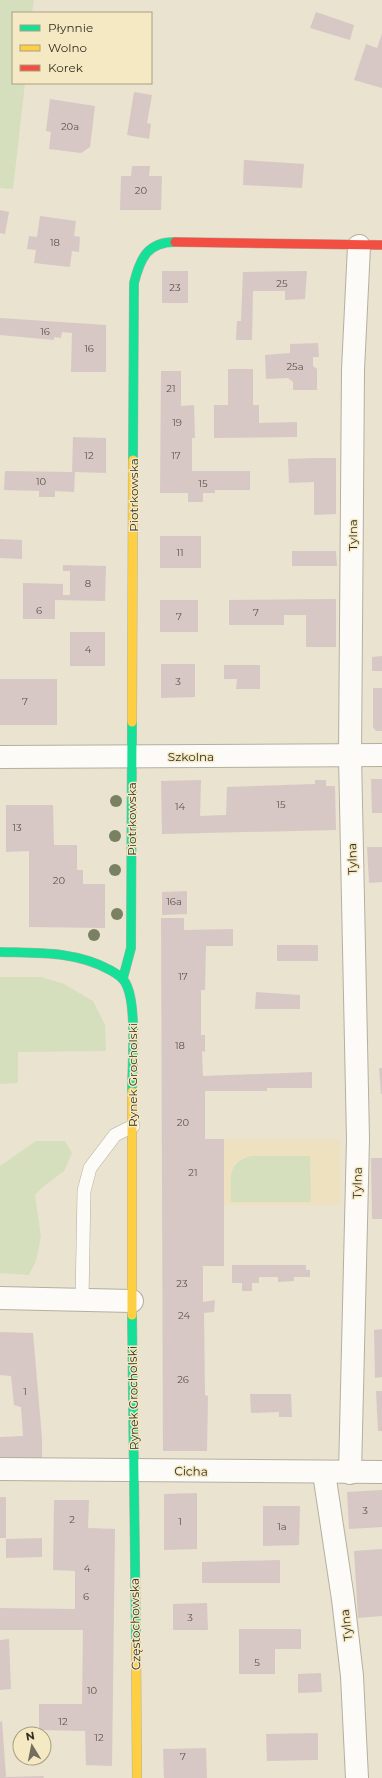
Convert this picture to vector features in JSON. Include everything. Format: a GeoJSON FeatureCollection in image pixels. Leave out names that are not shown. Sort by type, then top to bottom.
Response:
{"type":"FeatureCollection","features":[{"type":"Feature","properties":{"kind":"street","name":"Piotrkowska"},"geometry":{"type":"LineString","coordinates":[[123,978],[131,948],[134,283],[139,263],[151,248],[166,242],[359,246],[382,245]]}},
{"type":"Feature","properties":{"kind":"street","name":"Tylna"},"geometry":{"type":"LineString","coordinates":[[350,1473],[358,1139],[350,756],[354,370],[359,246]]}},
{"type":"Feature","properties":{"kind":"street","name":"Szkolna"},"geometry":{"type":"LineString","coordinates":[[0,757],[382,755]]}},
{"type":"Feature","properties":{"kind":"street"},"geometry":{"type":"LineString","coordinates":[[0,952],[53,954],[82,958],[103,965],[123,978]]}},
{"type":"Feature","properties":{"kind":"street","name":"Rynek Grocholski"},"geometry":{"type":"LineString","coordinates":[[123,978],[129,990],[132,1011],[132,1301],[134,1470]]}},
{"type":"Feature","properties":{"kind":"street"},"geometry":{"type":"LineString","coordinates":[[0,1298],[132,1301]]}},
{"type":"Feature","properties":{"kind":"street","name":"Cicha"},"geometry":{"type":"LineString","coordinates":[[0,1469],[350,1473],[382,1472]]}},
{"type":"Feature","properties":{"kind":"street","name":"Częstochowska"},"geometry":{"type":"LineString","coordinates":[[134,1470],[136,1778]]}},
{"type":"Feature","properties":{"kind":"street","name":"Tylna"},"geometry":{"type":"LineString","coordinates":[[324,1472],[350,1662],[357,1778]]}},
{"type":"Feature","properties":{"kind":"lane"},"geometry":{"type":"LineString","coordinates":[[82,1300],[84,1191],[90,1168],[115,1135],[133,1126]]}},
{"type":"Feature","properties":{"kind":"shaded area"},"geometry":{"type":"Polygon","coordinates":[[[162,1139],[340,1139],[340,1205],[162,1205],[162,1139]]]}},
{"type":"Feature","properties":{"kind":"green space"},"geometry":{"type":"Polygon","coordinates":[[[0,0],[34,0],[32,12],[12,12],[12,84],[25,84],[13,189],[0,188],[0,0]]]}},
{"type":"Feature","properties":{"kind":"green space"},"geometry":{"type":"Polygon","coordinates":[[[0,977],[41,977],[64,984],[93,1001],[105,1025],[106,1051],[18,1052],[18,1083],[0,1084],[0,977]]]}},
{"type":"Feature","properties":{"kind":"green space"},"geometry":{"type":"Polygon","coordinates":[[[36,1141],[65,1141],[72,1153],[64,1171],[35,1195],[41,1236],[36,1261],[29,1275],[0,1273],[0,1166],[36,1141]]]}},
{"type":"Feature","properties":{"kind":"green space"},"geometry":{"type":"Polygon","coordinates":[[[251,1156],[310,1156],[311,1202],[231,1202],[231,1180],[234,1168],[237,1163],[251,1156]]]}},
{"type":"Feature","properties":{"kind":"building"},"geometry":{"type":"Polygon","coordinates":[[[316,12],[354,25],[350,40],[310,28],[316,12]]]}},
{"type":"Feature","properties":{"kind":"building"},"geometry":{"type":"Polygon","coordinates":[[[382,34],[382,88],[354,80],[366,44],[377,48],[382,34]]]}},
{"type":"Feature","properties":{"kind":"building"},"geometry":{"type":"Polygon","coordinates":[[[134,92],[152,95],[147,123],[151,124],[149,139],[127,135],[134,92]]]}},
{"type":"Feature","properties":{"kind":"building"},"geometry":{"type":"Polygon","coordinates":[[[50,99],[95,106],[90,147],[81,153],[49,149],[51,132],[46,131],[50,99]]]}},
{"type":"Feature","properties":{"kind":"building"},"geometry":{"type":"Polygon","coordinates":[[[244,160],[304,164],[302,188],[243,185],[244,160]]]}},
{"type":"Feature","properties":{"kind":"building"},"geometry":{"type":"Polygon","coordinates":[[[132,166],[150,166],[149,176],[162,176],[161,210],[120,210],[121,176],[131,176],[132,166]]]}},
{"type":"Feature","properties":{"kind":"building"},"geometry":{"type":"Polygon","coordinates":[[[0,210],[9,212],[5,234],[0,233],[0,210]]]}},
{"type":"Feature","properties":{"kind":"building"},"geometry":{"type":"Polygon","coordinates":[[[40,216],[76,221],[74,236],[80,237],[79,252],[72,251],[70,267],[34,263],[36,250],[27,249],[29,236],[37,237],[40,216]]]}},
{"type":"Feature","properties":{"kind":"building"},"geometry":{"type":"Polygon","coordinates":[[[162,271],[188,271],[188,303],[162,303],[162,271]]]}},
{"type":"Feature","properties":{"kind":"building"},"geometry":{"type":"Polygon","coordinates":[[[307,271],[305,299],[285,300],[285,291],[253,291],[252,340],[236,340],[237,321],[241,321],[243,272],[307,271]]]}},
{"type":"Feature","properties":{"kind":"building"},"geometry":{"type":"Polygon","coordinates":[[[0,318],[106,325],[106,372],[71,372],[72,333],[62,332],[61,338],[54,337],[54,340],[0,335],[0,318]]]}},
{"type":"Feature","properties":{"kind":"building"},"geometry":{"type":"Polygon","coordinates":[[[318,343],[319,357],[313,357],[313,366],[317,369],[317,390],[293,390],[293,382],[288,378],[266,379],[265,355],[290,353],[290,344],[318,343]]]}},
{"type":"Feature","properties":{"kind":"building"},"geometry":{"type":"Polygon","coordinates":[[[228,369],[253,369],[253,405],[259,405],[259,423],[297,422],[297,437],[214,438],[214,405],[228,405],[228,369]]]}},
{"type":"Feature","properties":{"kind":"building"},"geometry":{"type":"Polygon","coordinates":[[[161,371],[181,371],[181,406],[194,405],[195,438],[192,438],[192,471],[250,471],[250,490],[215,490],[215,493],[203,493],[203,502],[188,502],[188,493],[160,493],[161,371]]]}},
{"type":"Feature","properties":{"kind":"building"},"geometry":{"type":"Polygon","coordinates":[[[73,437],[106,438],[106,473],[75,472],[74,492],[55,491],[55,497],[39,497],[39,491],[4,490],[5,471],[72,472],[73,437]]]}},
{"type":"Feature","properties":{"kind":"building"},"geometry":{"type":"Polygon","coordinates":[[[336,458],[336,514],[314,515],[314,482],[289,483],[288,459],[336,458]]]}},
{"type":"Feature","properties":{"kind":"building"},"geometry":{"type":"Polygon","coordinates":[[[160,536],[201,536],[201,568],[160,568],[160,536]]]}},
{"type":"Feature","properties":{"kind":"building"},"geometry":{"type":"Polygon","coordinates":[[[0,539],[22,540],[22,559],[0,558],[0,539]]]}},
{"type":"Feature","properties":{"kind":"building"},"geometry":{"type":"Polygon","coordinates":[[[292,551],[336,551],[337,566],[292,566],[292,551]]]}},
{"type":"Feature","properties":{"kind":"building"},"geometry":{"type":"Polygon","coordinates":[[[63,565],[106,566],[105,601],[55,600],[55,619],[23,619],[23,583],[63,584],[63,595],[70,595],[70,571],[63,571],[63,565]]]}},
{"type":"Feature","properties":{"kind":"building"},"geometry":{"type":"Polygon","coordinates":[[[336,599],[336,647],[306,647],[306,615],[284,615],[284,625],[229,625],[229,600],[336,599]]]}},
{"type":"Feature","properties":{"kind":"building"},"geometry":{"type":"Polygon","coordinates":[[[160,600],[198,600],[198,632],[160,632],[160,600]]]}},
{"type":"Feature","properties":{"kind":"building"},"geometry":{"type":"Polygon","coordinates":[[[70,632],[105,632],[105,666],[70,666],[70,632]]]}},
{"type":"Feature","properties":{"kind":"building"},"geometry":{"type":"Polygon","coordinates":[[[382,656],[382,671],[372,671],[372,657],[382,656]]]}},
{"type":"Feature","properties":{"kind":"building"},"geometry":{"type":"Polygon","coordinates":[[[161,664],[195,664],[195,697],[161,698],[161,664]]]}},
{"type":"Feature","properties":{"kind":"building"},"geometry":{"type":"Polygon","coordinates":[[[224,665],[260,665],[260,689],[236,689],[237,679],[224,679],[224,665]]]}},
{"type":"Feature","properties":{"kind":"building"},"geometry":{"type":"Polygon","coordinates":[[[0,679],[57,679],[57,725],[0,725],[0,679]]]}},
{"type":"Feature","properties":{"kind":"building"},"geometry":{"type":"Polygon","coordinates":[[[373,688],[382,688],[382,731],[376,731],[373,727],[373,688]]]}},
{"type":"Feature","properties":{"kind":"building"},"geometry":{"type":"Polygon","coordinates":[[[371,779],[382,779],[382,813],[372,813],[371,779]]]}},
{"type":"Feature","properties":{"kind":"building"},"geometry":{"type":"Polygon","coordinates":[[[201,780],[200,816],[226,815],[227,787],[315,784],[315,780],[326,780],[326,786],[335,786],[336,830],[162,834],[161,781],[201,780]]]}},
{"type":"Feature","properties":{"kind":"building"},"geometry":{"type":"Polygon","coordinates":[[[6,805],[53,805],[54,845],[77,845],[77,870],[83,870],[83,884],[105,884],[105,928],[29,927],[29,851],[6,852],[6,805]]]}},
{"type":"Feature","properties":{"kind":"building"},"geometry":{"type":"Polygon","coordinates":[[[367,847],[382,847],[382,882],[369,883],[367,847]]]}},
{"type":"Feature","properties":{"kind":"building"},"geometry":{"type":"Polygon","coordinates":[[[187,891],[187,914],[162,915],[162,892],[187,891]]]}},
{"type":"Feature","properties":{"kind":"building"},"geometry":{"type":"Polygon","coordinates":[[[161,918],[184,918],[184,930],[233,929],[233,946],[206,946],[205,990],[201,990],[201,1035],[205,1035],[205,1052],[202,1051],[203,1076],[312,1072],[312,1088],[267,1088],[267,1091],[205,1091],[205,1139],[224,1139],[224,1266],[203,1266],[203,1302],[215,1300],[214,1312],[204,1313],[205,1395],[208,1396],[207,1451],[163,1451],[161,918]]]}},
{"type":"Feature","properties":{"kind":"building"},"geometry":{"type":"Polygon","coordinates":[[[277,945],[318,945],[318,961],[277,961],[277,945]]]}},
{"type":"Feature","properties":{"kind":"building"},"geometry":{"type":"Polygon","coordinates":[[[256,992],[300,995],[300,1009],[255,1009],[256,992]]]}},
{"type":"Feature","properties":{"kind":"building"},"geometry":{"type":"Polygon","coordinates":[[[379,1068],[382,1068],[382,1094],[381,1094],[379,1068]]]}},
{"type":"Feature","properties":{"kind":"building"},"geometry":{"type":"Polygon","coordinates":[[[371,1158],[382,1158],[382,1219],[372,1219],[371,1158]]]}},
{"type":"Feature","properties":{"kind":"building"},"geometry":{"type":"Polygon","coordinates":[[[232,1265],[306,1265],[306,1270],[310,1270],[310,1277],[294,1277],[294,1281],[278,1282],[278,1277],[259,1277],[259,1283],[252,1283],[252,1291],[242,1291],[242,1283],[232,1283],[232,1265]]]}},
{"type":"Feature","properties":{"kind":"building"},"geometry":{"type":"Polygon","coordinates":[[[382,1329],[382,1377],[375,1378],[374,1330],[382,1329]]]}},
{"type":"Feature","properties":{"kind":"building"},"geometry":{"type":"Polygon","coordinates":[[[0,1332],[33,1333],[42,1438],[42,1462],[0,1461],[0,1437],[23,1436],[21,1407],[14,1405],[11,1376],[0,1375],[0,1332]]]}},
{"type":"Feature","properties":{"kind":"building"},"geometry":{"type":"Polygon","coordinates":[[[376,1391],[382,1391],[382,1431],[378,1431],[376,1391]]]}},
{"type":"Feature","properties":{"kind":"building"},"geometry":{"type":"Polygon","coordinates":[[[250,1394],[291,1394],[292,1417],[279,1417],[279,1412],[251,1413],[250,1394]]]}},
{"type":"Feature","properties":{"kind":"building"},"geometry":{"type":"Polygon","coordinates":[[[382,1490],[382,1527],[349,1529],[347,1492],[382,1490]]]}},
{"type":"Feature","properties":{"kind":"building"},"geometry":{"type":"Polygon","coordinates":[[[197,1493],[197,1549],[164,1550],[164,1494],[197,1493]]]}},
{"type":"Feature","properties":{"kind":"building"},"geometry":{"type":"Polygon","coordinates":[[[0,1497],[6,1497],[6,1538],[0,1538],[0,1497]]]}},
{"type":"Feature","properties":{"kind":"building"},"geometry":{"type":"Polygon","coordinates":[[[54,1500],[89,1500],[88,1528],[115,1529],[112,1766],[86,1765],[85,1731],[52,1730],[52,1726],[39,1726],[39,1704],[82,1704],[83,1630],[0,1630],[0,1608],[75,1609],[75,1571],[53,1570],[54,1500]]]}},
{"type":"Feature","properties":{"kind":"building"},"geometry":{"type":"Polygon","coordinates":[[[263,1506],[300,1506],[299,1545],[263,1546],[263,1506]]]}},
{"type":"Feature","properties":{"kind":"building"},"geometry":{"type":"Polygon","coordinates":[[[42,1538],[42,1557],[6,1558],[6,1539],[42,1538]]]}},
{"type":"Feature","properties":{"kind":"building"},"geometry":{"type":"Polygon","coordinates":[[[382,1549],[382,1616],[358,1618],[354,1551],[382,1549]]]}},
{"type":"Feature","properties":{"kind":"building"},"geometry":{"type":"Polygon","coordinates":[[[280,1560],[280,1583],[202,1583],[202,1562],[280,1560]]]}},
{"type":"Feature","properties":{"kind":"building"},"geometry":{"type":"Polygon","coordinates":[[[207,1603],[208,1630],[173,1630],[173,1604],[207,1603]]]}},
{"type":"Feature","properties":{"kind":"building"},"geometry":{"type":"Polygon","coordinates":[[[239,1629],[301,1629],[301,1649],[275,1649],[275,1674],[239,1674],[239,1629]]]}},
{"type":"Feature","properties":{"kind":"building"},"geometry":{"type":"Polygon","coordinates":[[[9,1639],[11,1689],[0,1690],[0,1640],[9,1639]]]}},
{"type":"Feature","properties":{"kind":"building"},"geometry":{"type":"Polygon","coordinates":[[[321,1673],[322,1692],[298,1693],[298,1674],[321,1673]]]}},
{"type":"Feature","properties":{"kind":"building"},"geometry":{"type":"Polygon","coordinates":[[[2,1721],[6,1777],[43,1776],[44,1778],[0,1778],[0,1722],[2,1721]]]}},
{"type":"Feature","properties":{"kind":"building"},"geometry":{"type":"Polygon","coordinates":[[[318,1733],[318,1760],[267,1761],[266,1734],[318,1733]]]}},
{"type":"Feature","properties":{"kind":"building"},"geometry":{"type":"Polygon","coordinates":[[[206,1748],[207,1778],[164,1778],[163,1749],[206,1748]]]}},
{"type":"Feature","properties":{"kind":"traffic: fast"},"geometry":{"type":"LineString","coordinates":[[133,460],[134,283],[139,266],[146,254],[158,245],[175,242]]}},
{"type":"Feature","properties":{"kind":"traffic: fast"},"geometry":{"type":"LineString","coordinates":[[123,978],[131,948],[132,722]]}},
{"type":"Feature","properties":{"kind":"traffic: fast"},"geometry":{"type":"LineString","coordinates":[[0,952],[42,953],[70,956],[97,964],[122,978],[126,983],[132,1008],[132,1092]]}},
{"type":"Feature","properties":{"kind":"traffic: fast"},"geometry":{"type":"LineString","coordinates":[[132,1315],[136,1643]]}},
{"type":"Feature","properties":{"kind":"traffic: slow"},"geometry":{"type":"LineString","coordinates":[[132,722],[133,460]]}},
{"type":"Feature","properties":{"kind":"traffic: slow"},"geometry":{"type":"LineString","coordinates":[[132,1092],[132,1315]]}},
{"type":"Feature","properties":{"kind":"traffic: slow"},"geometry":{"type":"LineString","coordinates":[[136,1643],[137,1778]]}},
{"type":"Feature","properties":{"kind":"traffic: jam"},"geometry":{"type":"LineString","coordinates":[[175,242],[382,245]]}}]}
